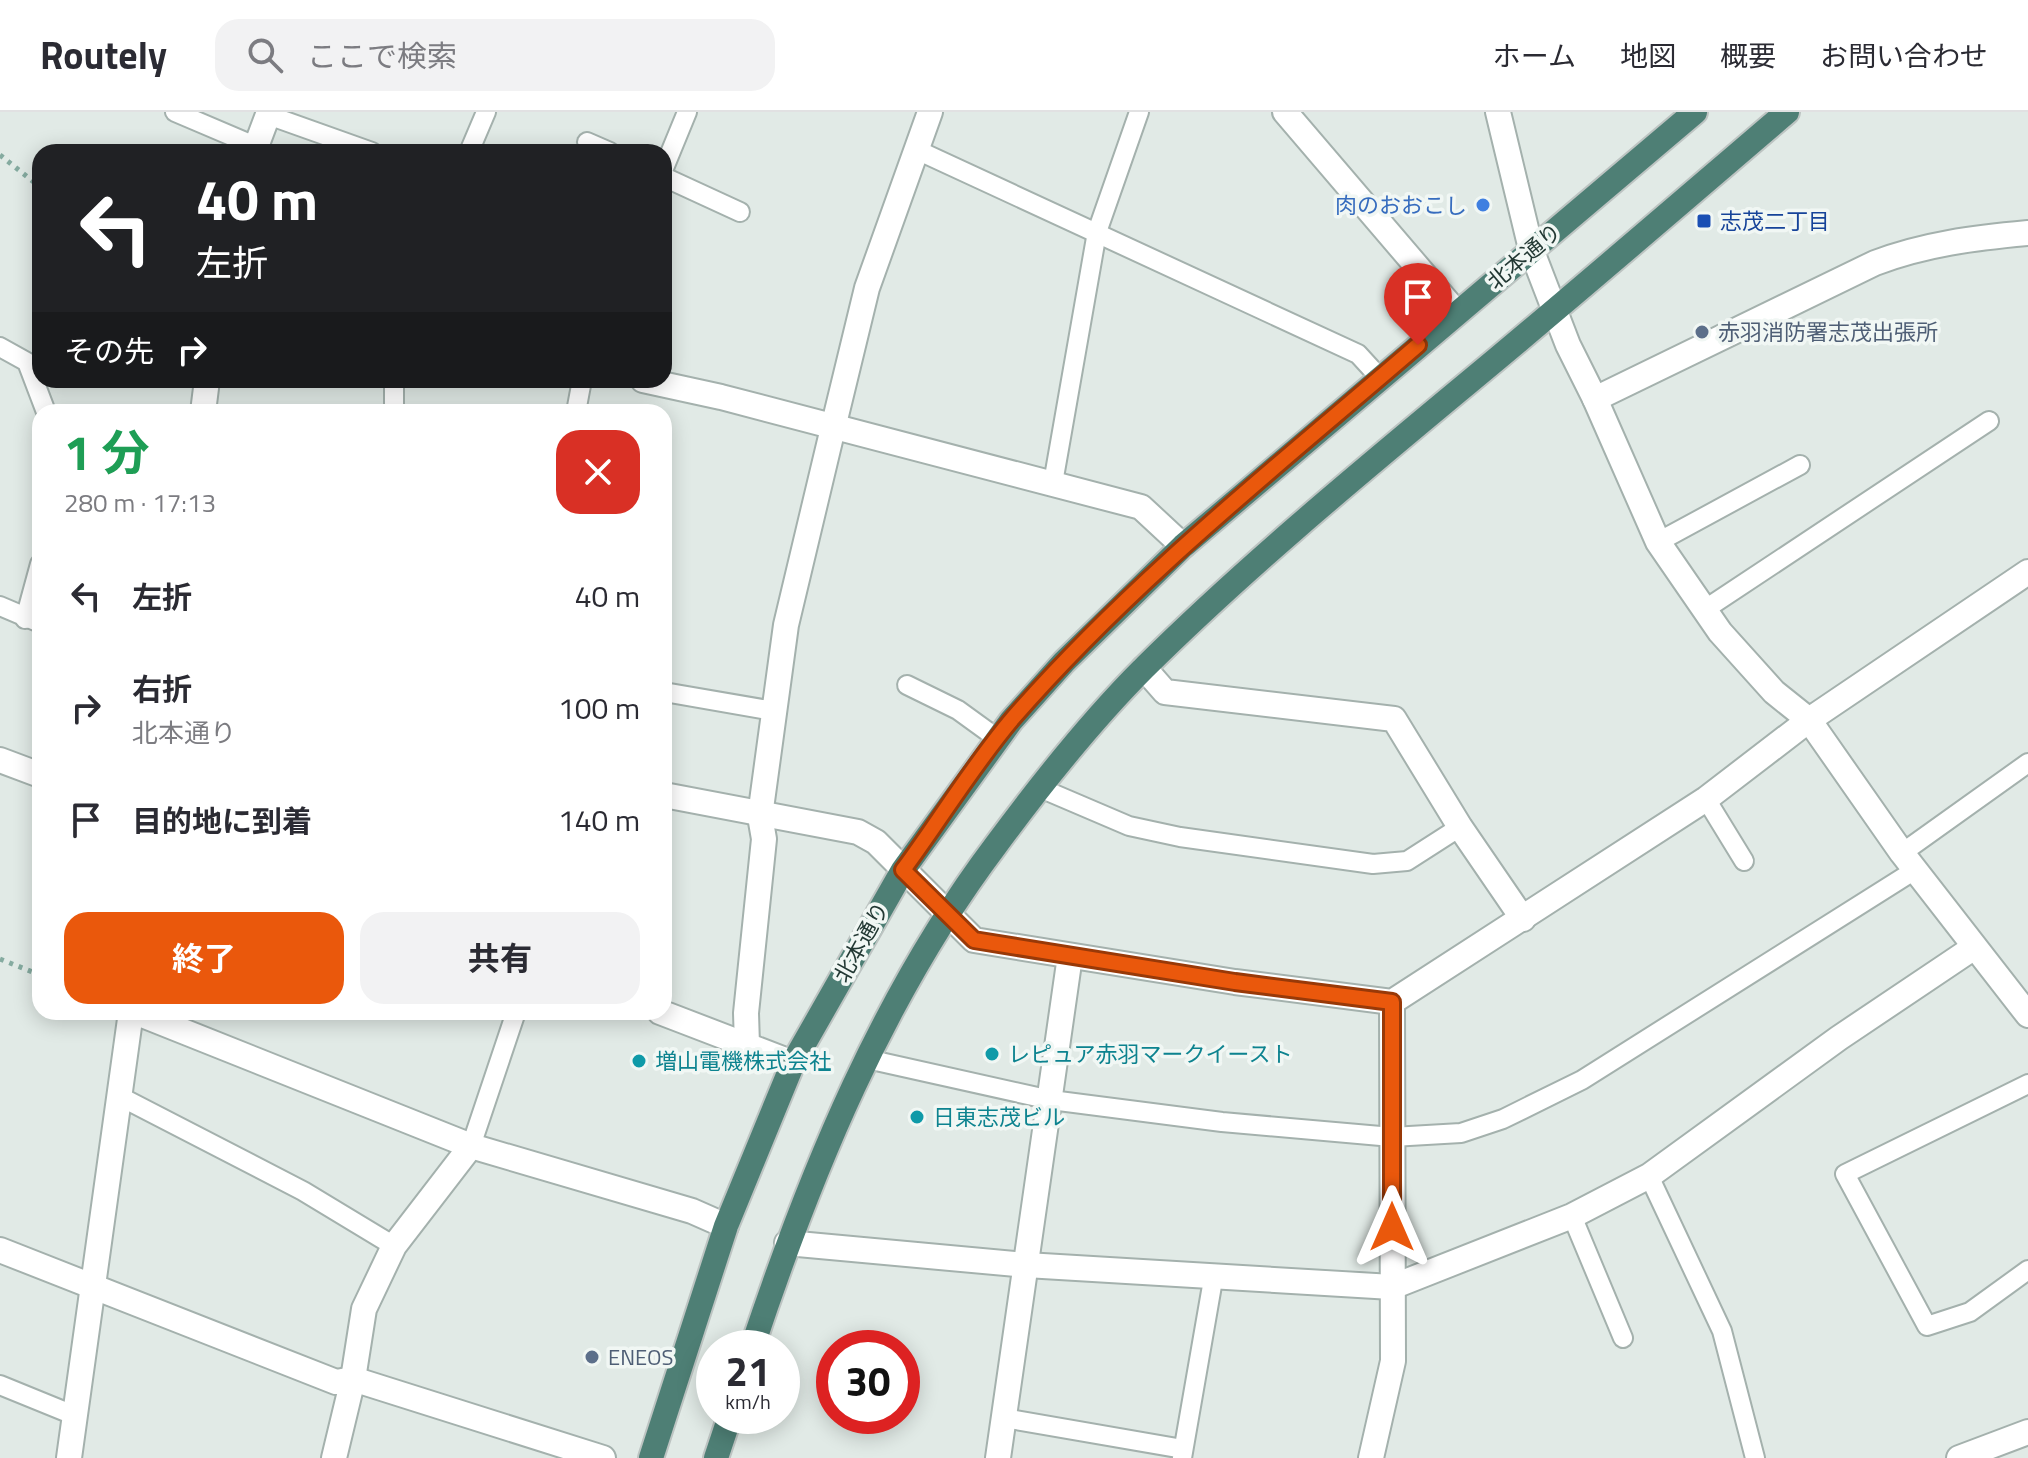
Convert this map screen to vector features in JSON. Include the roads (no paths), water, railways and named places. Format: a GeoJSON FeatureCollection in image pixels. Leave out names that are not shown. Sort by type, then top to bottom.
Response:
{"type":"FeatureCollection","features":[{"type":"Feature","properties":{"kind":"highway","name":"北本通り"},"geometry":{"type":"LineString","coordinates":[[651,1458],[726,1226],[793,1063],[903,870],[998,739],[1064,662],[1183,546],[1695,112]]}},
{"type":"Feature","properties":{"kind":"highway"},"geometry":{"type":"LineString","coordinates":[[758,1330],[822,1151],[867,1059],[949,914],[993,848],[1040,788],[1144,668],[1321,508],[1787,112]]}},
{"type":"Feature","properties":{"kind":"highway"},"geometry":{"type":"LineString","coordinates":[[716,1458],[724,1434]]}},
{"type":"Feature","properties":{"kind":"street"},"geometry":{"type":"LineString","coordinates":[[747,1045],[746,1013],[764,839],[760,816],[786,625],[867,288],[930,112]]}},
{"type":"Feature","properties":{"kind":"street"},"geometry":{"type":"LineString","coordinates":[[1285,112],[1456,312]]}},
{"type":"Feature","properties":{"kind":"street"},"geometry":{"type":"LineString","coordinates":[[1498,112],[1531,249],[1554,311],[1658,542],[1704,610],[1774,692],[1809,720],[1908,862],[1973,948],[2025,1005]]}},
{"type":"Feature","properties":{"kind":"street"},"geometry":{"type":"LineString","coordinates":[[256,144],[269,113]]}},
{"type":"Feature","properties":{"kind":"street"},"geometry":{"type":"LineString","coordinates":[[1595,399],[1875,263],[1914,248],[1957,239],[2028,233]]}},
{"type":"Feature","properties":{"kind":"street"},"geometry":{"type":"LineString","coordinates":[[672,387],[1141,507],[1183,546]]}},
{"type":"Feature","properties":{"kind":"street"},"geometry":{"type":"LineString","coordinates":[[672,797],[760,816],[858,832],[876,842],[974,940],[1392,1002],[1706,799],[1809,720],[2028,572]]}},
{"type":"Feature","properties":{"kind":"street"},"geometry":{"type":"LineString","coordinates":[[1144,668],[1165,692],[1394,719],[1460,827],[1523,919]]}},
{"type":"Feature","properties":{"kind":"street"},"geometry":{"type":"LineString","coordinates":[[0,760],[32,772]]}},
{"type":"Feature","properties":{"kind":"street"},"geometry":{"type":"LineString","coordinates":[[787,1243],[1026,1265],[1392,1287],[1572,1216],[1649,1176],[1839,1038],[1973,948]]}},
{"type":"Feature","properties":{"kind":"street"},"geometry":{"type":"LineString","coordinates":[[998,1458],[1070,956]]}},
{"type":"Feature","properties":{"kind":"street"},"geometry":{"type":"LineString","coordinates":[[1371,1458],[1393,1361],[1392,1002]]}},
{"type":"Feature","properties":{"kind":"street"},"geometry":{"type":"LineString","coordinates":[[672,1017],[793,1063]]}},
{"type":"Feature","properties":{"kind":"street"},"geometry":{"type":"LineString","coordinates":[[69,1458],[132,1020]]}},
{"type":"Feature","properties":{"kind":"street"},"geometry":{"type":"LineString","coordinates":[[153,1020],[471,1146],[692,1211],[726,1226]]}},
{"type":"Feature","properties":{"kind":"street"},"geometry":{"type":"LineString","coordinates":[[334,1458],[353,1379],[364,1309],[394,1246],[471,1146]]}},
{"type":"Feature","properties":{"kind":"street"},"geometry":{"type":"LineString","coordinates":[[0,1250],[336,1382],[353,1379],[603,1458]]}},
{"type":"Feature","properties":{"kind":"street"},"geometry":{"type":"LineString","coordinates":[[1959,1458],[2028,1432]]}},
{"type":"Feature","properties":{"kind":"lane"},"geometry":{"type":"LineString","coordinates":[[175,112],[243,144]]}},
{"type":"Feature","properties":{"kind":"lane"},"geometry":{"type":"LineString","coordinates":[[472,144],[486,112]]}},
{"type":"Feature","properties":{"kind":"lane"},"geometry":{"type":"LineString","coordinates":[[672,149],[687,112]]}},
{"type":"Feature","properties":{"kind":"lane"},"geometry":{"type":"LineString","coordinates":[[1053,483],[1097,232],[1139,112]]}},
{"type":"Feature","properties":{"kind":"lane"},"geometry":{"type":"LineString","coordinates":[[269,113],[351,144]]}},
{"type":"Feature","properties":{"kind":"lane"},"geometry":{"type":"LineString","coordinates":[[587,142],[592,144]]}},
{"type":"Feature","properties":{"kind":"lane"},"geometry":{"type":"LineString","coordinates":[[917,150],[1358,354],[1380,378]]}},
{"type":"Feature","properties":{"kind":"lane"},"geometry":{"type":"LineString","coordinates":[[672,181],[740,212]]}},
{"type":"Feature","properties":{"kind":"lane"},"geometry":{"type":"LineString","coordinates":[[0,347],[27,362],[32,375]]}},
{"type":"Feature","properties":{"kind":"lane"},"geometry":{"type":"LineString","coordinates":[[1704,610],[1989,421]]}},
{"type":"Feature","properties":{"kind":"lane"},"geometry":{"type":"LineString","coordinates":[[1658,542],[1800,465]]}},
{"type":"Feature","properties":{"kind":"lane"},"geometry":{"type":"LineString","coordinates":[[0,606],[32,621]]}},
{"type":"Feature","properties":{"kind":"lane"},"geometry":{"type":"LineString","coordinates":[[907,685],[958,710],[998,739]]}},
{"type":"Feature","properties":{"kind":"lane"},"geometry":{"type":"LineString","coordinates":[[672,693],[774,711]]}},
{"type":"Feature","properties":{"kind":"lane"},"geometry":{"type":"LineString","coordinates":[[867,1059],[1051,1100],[1222,1122],[1392,1137],[1461,1133],[1539,1104],[1647,1040],[1908,862],[2028,763]]}},
{"type":"Feature","properties":{"kind":"lane"},"geometry":{"type":"LineString","coordinates":[[1040,788],[1129,826],[1180,837],[1373,864],[1407,861],[1460,827]]}},
{"type":"Feature","properties":{"kind":"lane"},"geometry":{"type":"LineString","coordinates":[[1706,799],[1744,861]]}},
{"type":"Feature","properties":{"kind":"lane"},"geometry":{"type":"LineString","coordinates":[[471,1146],[513,1020]]}},
{"type":"Feature","properties":{"kind":"lane"},"geometry":{"type":"LineString","coordinates":[[2028,1084],[1845,1174],[1927,1326],[1970,1312],[2028,1270]]}},
{"type":"Feature","properties":{"kind":"lane"},"geometry":{"type":"LineString","coordinates":[[119,1096],[303,1191],[394,1246]]}},
{"type":"Feature","properties":{"kind":"lane"},"geometry":{"type":"LineString","coordinates":[[1649,1176],[1722,1331],[1755,1458]]}},
{"type":"Feature","properties":{"kind":"lane"},"geometry":{"type":"LineString","coordinates":[[1572,1216],[1623,1338]]}},
{"type":"Feature","properties":{"kind":"lane"},"geometry":{"type":"LineString","coordinates":[[1004,1418],[1182,1454],[1214,1274]]}},
{"type":"Feature","properties":{"kind":"lane"},"geometry":{"type":"LineString","coordinates":[[0,1385],[76,1416]]}},
{"type":"Feature","properties":{"kind":"place","name":"肉のおおこし"},"geometry":{"type":"Point","coordinates":[1483,205]}},
{"type":"Feature","properties":{"kind":"place","name":"志茂二丁目"},"geometry":{"type":"Point","coordinates":[1704,221]}},
{"type":"Feature","properties":{"kind":"place","name":"赤羽消防署志茂出張所"},"geometry":{"type":"Point","coordinates":[1702,332]}},
{"type":"Feature","properties":{"kind":"place","name":"レピュア赤羽マークイースト"},"geometry":{"type":"Point","coordinates":[992,1054]}},
{"type":"Feature","properties":{"kind":"place","name":"増山電機株式会社"},"geometry":{"type":"Point","coordinates":[639,1061]}},
{"type":"Feature","properties":{"kind":"place","name":"日東志茂ビル"},"geometry":{"type":"Point","coordinates":[917,1117]}},
{"type":"Feature","properties":{"kind":"place","name":"ENEOS"},"geometry":{"type":"Point","coordinates":[592,1357]}}]}
